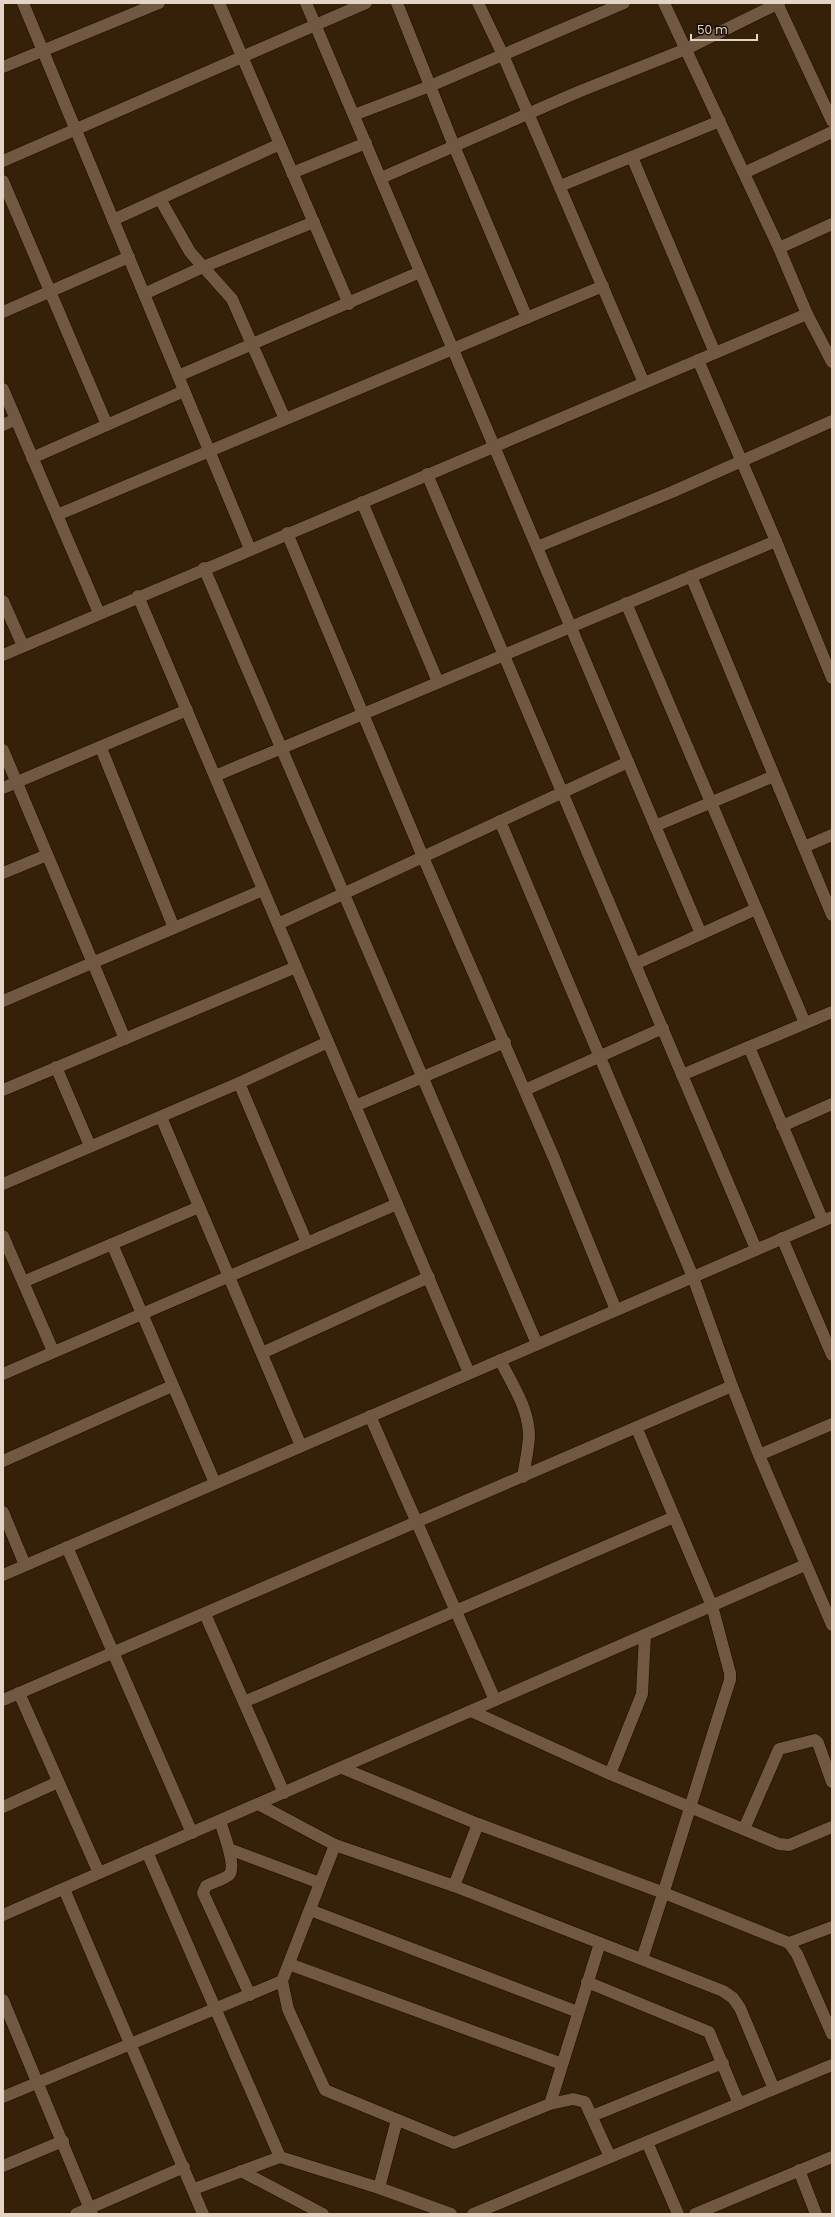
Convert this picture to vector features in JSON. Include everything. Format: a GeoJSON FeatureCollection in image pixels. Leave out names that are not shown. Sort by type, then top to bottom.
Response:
{"type":"FeatureCollection","features":[{"type":"Feature","properties":{"kind":"street"},"geometry":{"type":"LineString","coordinates":[[23,3],[250,549]]}},
{"type":"Feature","properties":{"kind":"street"},"geometry":{"type":"LineString","coordinates":[[3,67],[159,3]]}},
{"type":"Feature","properties":{"kind":"street"},"geometry":{"type":"LineString","coordinates":[[219,3],[349,304]]}},
{"type":"Feature","properties":{"kind":"street"},"geometry":{"type":"LineString","coordinates":[[306,3],[701,934]]}},
{"type":"Feature","properties":{"kind":"street"},"geometry":{"type":"LineString","coordinates":[[3,161],[366,3]]}},
{"type":"Feature","properties":{"kind":"street"},"geometry":{"type":"LineString","coordinates":[[397,3],[454,146],[527,318]]}},
{"type":"Feature","properties":{"kind":"street"},"geometry":{"type":"LineString","coordinates":[[478,3],[503,55],[644,383]]}},
{"type":"Feature","properties":{"kind":"street"},"geometry":{"type":"LineString","coordinates":[[354,115],[430,86],[624,3]]}},
{"type":"Feature","properties":{"kind":"street"},"geometry":{"type":"LineString","coordinates":[[664,3],[779,248],[807,314],[832,362]]}},
{"type":"Feature","properties":{"kind":"street"},"geometry":{"type":"LineString","coordinates":[[381,178],[528,114],[686,49],[778,3],[832,121]]}},
{"type":"Feature","properties":{"kind":"street"},"geometry":{"type":"LineString","coordinates":[[560,186],[720,121]]}},
{"type":"Feature","properties":{"kind":"street"},"geometry":{"type":"LineString","coordinates":[[744,173],[832,132]]}},
{"type":"Feature","properties":{"kind":"street"},"geometry":{"type":"LineString","coordinates":[[292,172],[366,143]]}},
{"type":"Feature","properties":{"kind":"street"},"geometry":{"type":"LineString","coordinates":[[113,220],[280,144]]}},
{"type":"Feature","properties":{"kind":"street"},"geometry":{"type":"LineString","coordinates":[[632,157],[715,353]]}},
{"type":"Feature","properties":{"kind":"street"},"geometry":{"type":"LineString","coordinates":[[3,182],[107,425]]}},
{"type":"Feature","properties":{"kind":"street"},"geometry":{"type":"LineString","coordinates":[[160,199],[190,252],[232,299],[285,419]]}},
{"type":"Feature","properties":{"kind":"street"},"geometry":{"type":"LineString","coordinates":[[144,294],[203,267],[314,222]]}},
{"type":"Feature","properties":{"kind":"street"},"geometry":{"type":"LineString","coordinates":[[779,248],[832,224]]}},
{"type":"Feature","properties":{"kind":"street"},"geometry":{"type":"LineString","coordinates":[[3,312],[129,257]]}},
{"type":"Feature","properties":{"kind":"street"},"geometry":{"type":"LineString","coordinates":[[178,376],[349,304],[420,272]]}},
{"type":"Feature","properties":{"kind":"street"},"geometry":{"type":"LineString","coordinates":[[57,515],[603,286]]}},
{"type":"Feature","properties":{"kind":"street"},"geometry":{"type":"LineString","coordinates":[[3,655],[204,568],[807,314]]}},
{"type":"Feature","properties":{"kind":"street"},"geometry":{"type":"LineString","coordinates":[[698,360],[776,540],[832,678]]}},
{"type":"Feature","properties":{"kind":"street"},"geometry":{"type":"LineString","coordinates":[[3,389],[99,613]]}},
{"type":"Feature","properties":{"kind":"street"},"geometry":{"type":"LineString","coordinates":[[32,458],[184,391]]}},
{"type":"Feature","properties":{"kind":"street"},"geometry":{"type":"LineString","coordinates":[[3,425],[16,419]]}},
{"type":"Feature","properties":{"kind":"street"},"geometry":{"type":"LineString","coordinates":[[537,547],[832,421]]}},
{"type":"Feature","properties":{"kind":"street"},"geometry":{"type":"LineString","coordinates":[[427,474],[756,1250]]}},
{"type":"Feature","properties":{"kind":"street"},"geometry":{"type":"LineString","coordinates":[[362,502],[438,682]]}},
{"type":"Feature","properties":{"kind":"street"},"geometry":{"type":"LineString","coordinates":[[287,533],[423,857],[505,1042],[616,1310]]}},
{"type":"Feature","properties":{"kind":"street"},"geometry":{"type":"LineString","coordinates":[[215,776],[776,540]]}},
{"type":"Feature","properties":{"kind":"street"},"geometry":{"type":"LineString","coordinates":[[204,568],[537,1344]]}},
{"type":"Feature","properties":{"kind":"street"},"geometry":{"type":"LineString","coordinates":[[691,576],[832,915]]}},
{"type":"Feature","properties":{"kind":"street"},"geometry":{"type":"LineString","coordinates":[[138,596],[469,1373]]}},
{"type":"Feature","properties":{"kind":"street"},"geometry":{"type":"LineString","coordinates":[[3,601],[23,646]]}},
{"type":"Feature","properties":{"kind":"street"},"geometry":{"type":"LineString","coordinates":[[626,603],[805,1024]]}},
{"type":"Feature","properties":{"kind":"street"},"geometry":{"type":"LineString","coordinates":[[3,788],[101,748],[187,710]]}},
{"type":"Feature","properties":{"kind":"street"},"geometry":{"type":"LineString","coordinates":[[101,748],[174,928]]}},
{"type":"Feature","properties":{"kind":"street"},"geometry":{"type":"LineString","coordinates":[[3,750],[124,1039]]}},
{"type":"Feature","properties":{"kind":"street"},"geometry":{"type":"LineString","coordinates":[[278,924],[628,762]]}},
{"type":"Feature","properties":{"kind":"street"},"geometry":{"type":"LineString","coordinates":[[655,826],[774,776]]}},
{"type":"Feature","properties":{"kind":"street"},"geometry":{"type":"LineString","coordinates":[[500,821],[693,1277],[732,1386],[759,1455],[832,1625]]}},
{"type":"Feature","properties":{"kind":"street"},"geometry":{"type":"LineString","coordinates":[[804,847],[832,835]]}},
{"type":"Feature","properties":{"kind":"street"},"geometry":{"type":"LineString","coordinates":[[3,873],[47,855]]}},
{"type":"Feature","properties":{"kind":"street"},"geometry":{"type":"LineString","coordinates":[[3,1001],[263,890]]}},
{"type":"Feature","properties":{"kind":"street"},"geometry":{"type":"LineString","coordinates":[[635,964],[756,909]]}},
{"type":"Feature","properties":{"kind":"street"},"geometry":{"type":"LineString","coordinates":[[3,1090],[296,967]]}},
{"type":"Feature","properties":{"kind":"street"},"geometry":{"type":"LineString","coordinates":[[682,1075],[832,1012]]}},
{"type":"Feature","properties":{"kind":"street"},"geometry":{"type":"LineString","coordinates":[[525,1090],[662,1028]]}},
{"type":"Feature","properties":{"kind":"street"},"geometry":{"type":"LineString","coordinates":[[3,1184],[239,1083],[328,1042]]}},
{"type":"Feature","properties":{"kind":"street"},"geometry":{"type":"LineString","coordinates":[[355,1106],[505,1042]]}},
{"type":"Feature","properties":{"kind":"street"},"geometry":{"type":"LineString","coordinates":[[3,1575],[827,1219],[782,1126],[749,1047]]}},
{"type":"Feature","properties":{"kind":"street"},"geometry":{"type":"LineString","coordinates":[[56,1067],[90,1146]]}},
{"type":"Feature","properties":{"kind":"street"},"geometry":{"type":"LineString","coordinates":[[239,1083],[307,1243]]}},
{"type":"Feature","properties":{"kind":"street"},"geometry":{"type":"LineString","coordinates":[[782,1126],[832,1104]]}},
{"type":"Feature","properties":{"kind":"street"},"geometry":{"type":"LineString","coordinates":[[161,1117],[301,1446]]}},
{"type":"Feature","properties":{"kind":"street"},"geometry":{"type":"LineString","coordinates":[[3,1374],[53,1351],[397,1204]]}},
{"type":"Feature","properties":{"kind":"street"},"geometry":{"type":"LineString","coordinates":[[23,1282],[199,1206]]}},
{"type":"Feature","properties":{"kind":"street"},"geometry":{"type":"LineString","coordinates":[[3,1236],[53,1351]]}},
{"type":"Feature","properties":{"kind":"street"},"geometry":{"type":"LineString","coordinates":[[782,1238],[832,1355]]}},
{"type":"Feature","properties":{"kind":"street"},"geometry":{"type":"LineString","coordinates":[[112,1244],[172,1386],[216,1483]]}},
{"type":"Feature","properties":{"kind":"street"},"geometry":{"type":"LineString","coordinates":[[262,1353],[429,1277]]}},
{"type":"Feature","properties":{"kind":"street"},"geometry":{"type":"LineString","coordinates":[[500,1360],[524,1407],[528,1420],[529,1435],[523,1477]]}},
{"type":"Feature","properties":{"kind":"street"},"geometry":{"type":"LineString","coordinates":[[3,1461],[172,1386]]}},
{"type":"Feature","properties":{"kind":"street"},"geometry":{"type":"LineString","coordinates":[[3,1700],[637,1429],[732,1386]]}},
{"type":"Feature","properties":{"kind":"street"},"geometry":{"type":"LineString","coordinates":[[370,1416],[495,1700]]}},
{"type":"Feature","properties":{"kind":"street"},"geometry":{"type":"LineString","coordinates":[[759,1455],[832,1424]]}},
{"type":"Feature","properties":{"kind":"street"},"geometry":{"type":"LineString","coordinates":[[637,1429],[712,1606],[729,1666],[730,1680],[689,1806],[664,1893],[642,1958]]}},
{"type":"Feature","properties":{"kind":"street"},"geometry":{"type":"LineString","coordinates":[[3,1512],[25,1565]]}},
{"type":"Feature","properties":{"kind":"street"},"geometry":{"type":"LineString","coordinates":[[244,1702],[674,1517]]}},
{"type":"Feature","properties":{"kind":"street"},"geometry":{"type":"LineString","coordinates":[[67,1547],[192,1833]]}},
{"type":"Feature","properties":{"kind":"street"},"geometry":{"type":"LineString","coordinates":[[3,1915],[805,1565]]}},
{"type":"Feature","properties":{"kind":"street"},"geometry":{"type":"LineString","coordinates":[[205,1614],[284,1793]]}},
{"type":"Feature","properties":{"kind":"street"},"geometry":{"type":"LineString","coordinates":[[610,1774],[642,1694],[645,1635]]}},
{"type":"Feature","properties":{"kind":"street"},"geometry":{"type":"LineString","coordinates":[[18,1693],[99,1874]]}},
{"type":"Feature","properties":{"kind":"street"},"geometry":{"type":"LineString","coordinates":[[471,1711],[610,1774],[784,1845],[832,1827]]}},
{"type":"Feature","properties":{"kind":"street"},"geometry":{"type":"LineString","coordinates":[[744,1829],[778,1749],[812,1740],[817,1741],[832,1782]]}},
{"type":"Feature","properties":{"kind":"street"},"geometry":{"type":"LineString","coordinates":[[342,1768],[478,1824],[664,1893],[789,1943],[797,1954],[832,2034]]}},
{"type":"Feature","properties":{"kind":"street"},"geometry":{"type":"LineString","coordinates":[[3,1807],[58,1782]]}},
{"type":"Feature","properties":{"kind":"street"},"geometry":{"type":"LineString","coordinates":[[258,1804],[336,1845],[454,1886],[724,1991],[733,1998],[740,2008],[774,2089]]}},
{"type":"Feature","properties":{"kind":"street"},"geometry":{"type":"LineString","coordinates":[[220,1821],[229,1849],[230,1873],[206,1886],[203,1893],[250,1994]]}},
{"type":"Feature","properties":{"kind":"street"},"geometry":{"type":"LineString","coordinates":[[454,1886],[478,1824]]}},
{"type":"Feature","properties":{"kind":"street"},"geometry":{"type":"LineString","coordinates":[[336,1845],[282,1981],[288,2009],[325,2090],[454,2142],[550,2104],[573,2099],[585,2102],[610,2157]]}},
{"type":"Feature","properties":{"kind":"street"},"geometry":{"type":"LineString","coordinates":[[229,1849],[320,1883]]}},
{"type":"Feature","properties":{"kind":"street"},"geometry":{"type":"LineString","coordinates":[[147,1852],[214,2010],[280,2157]]}},
{"type":"Feature","properties":{"kind":"street"},"geometry":{"type":"LineString","coordinates":[[64,1889],[204,2214]]}},
{"type":"Feature","properties":{"kind":"street"},"geometry":{"type":"LineString","coordinates":[[310,1910],[578,2012]]}},
{"type":"Feature","properties":{"kind":"street"},"geometry":{"type":"LineString","coordinates":[[789,1943],[832,1927]]}},
{"type":"Feature","properties":{"kind":"street"},"geometry":{"type":"LineString","coordinates":[[550,2104],[600,1943]]}},
{"type":"Feature","properties":{"kind":"street"},"geometry":{"type":"LineString","coordinates":[[289,1964],[562,2064]]}},
{"type":"Feature","properties":{"kind":"street"},"geometry":{"type":"LineString","coordinates":[[3,2097],[282,1981]]}},
{"type":"Feature","properties":{"kind":"street"},"geometry":{"type":"LineString","coordinates":[[587,1982],[709,2032],[739,2104]]}},
{"type":"Feature","properties":{"kind":"street"},"geometry":{"type":"LineString","coordinates":[[4,2006],[63,2141],[91,2211]]}},
{"type":"Feature","properties":{"kind":"street"},"geometry":{"type":"LineString","coordinates":[[592,2116],[723,2063]]}},
{"type":"Feature","properties":{"kind":"street"},"geometry":{"type":"LineString","coordinates":[[473,2214],[832,2065]]}},
{"type":"Feature","properties":{"kind":"street"},"geometry":{"type":"LineString","coordinates":[[379,2188],[397,2120]]}},
{"type":"Feature","properties":{"kind":"street"},"geometry":{"type":"LineString","coordinates":[[3,2166],[63,2141]]}},
{"type":"Feature","properties":{"kind":"street"},"geometry":{"type":"LineString","coordinates":[[647,2142],[678,2214]]}},
{"type":"Feature","properties":{"kind":"street"},"geometry":{"type":"LineString","coordinates":[[194,2189],[280,2157],[379,2188],[451,2214]]}},
{"type":"Feature","properties":{"kind":"street"},"geometry":{"type":"LineString","coordinates":[[695,2214],[832,2157]]}},
{"type":"Feature","properties":{"kind":"street"},"geometry":{"type":"LineString","coordinates":[[76,2214],[91,2211],[184,2167]]}},
{"type":"Feature","properties":{"kind":"street"},"geometry":{"type":"LineString","coordinates":[[799,2170],[816,2214]]}},
{"type":"Feature","properties":{"kind":"street"},"geometry":{"type":"LineString","coordinates":[[241,2171],[323,2214]]}}]}
